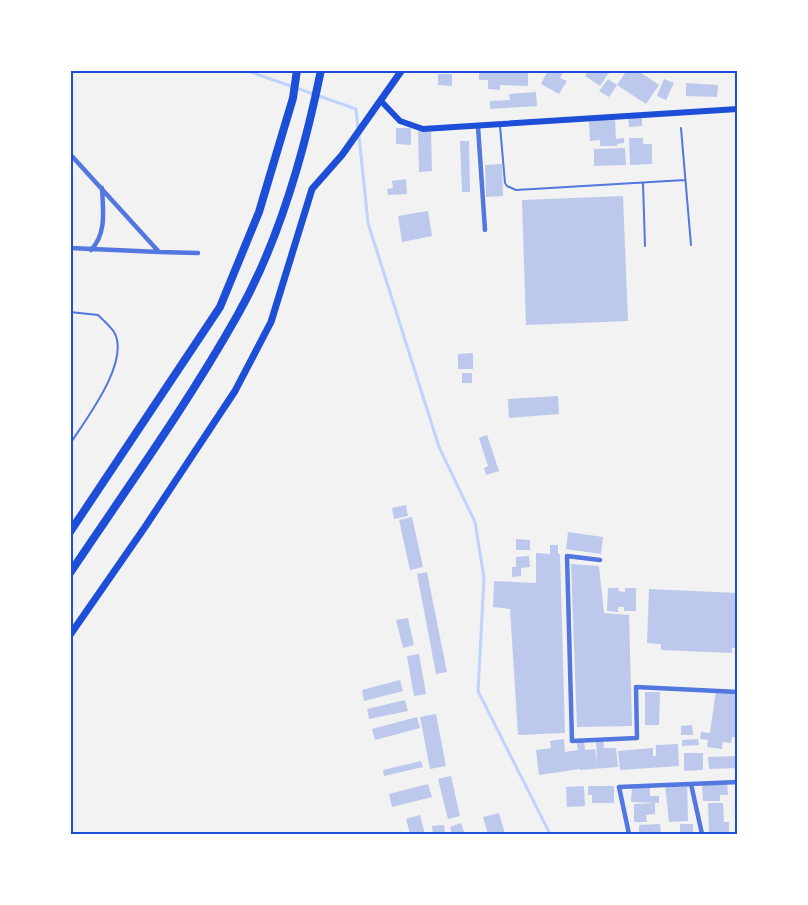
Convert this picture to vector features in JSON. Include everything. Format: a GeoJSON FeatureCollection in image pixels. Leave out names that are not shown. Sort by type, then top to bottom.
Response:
{"type":"FeatureCollection","features":[{"type":"Feature","properties":{"kind":"highway"},"geometry":{"type":"LineString","coordinates":[[70,532],[220,307],[259,212],[292,98],[297,70]]}},
{"type":"Feature","properties":{"kind":"highway"},"geometry":{"type":"LineString","coordinates":[[70,573],[182,406],[238,315],[280,221],[315,103],[321,70]]}},
{"type":"Feature","properties":{"kind":"main road"},"geometry":{"type":"LineString","coordinates":[[70,635],[235,392],[271,322],[312,189],[342,155],[402,70]]}},
{"type":"Feature","properties":{"kind":"main road"},"geometry":{"type":"LineString","coordinates":[[381,101],[400,121],[423,129],[500,126],[738,109]]}},
{"type":"Feature","properties":{"kind":"street"},"geometry":{"type":"LineString","coordinates":[[728,109],[738,115]]}},
{"type":"Feature","properties":{"kind":"street"},"geometry":{"type":"LineString","coordinates":[[478,127],[485,230]]}},
{"type":"Feature","properties":{"kind":"street"},"geometry":{"type":"LineString","coordinates":[[70,154],[159,252]]}},
{"type":"Feature","properties":{"kind":"street"},"geometry":{"type":"LineString","coordinates":[[91,250],[101,234],[102,188]]}},
{"type":"Feature","properties":{"kind":"street"},"geometry":{"type":"LineString","coordinates":[[70,248],[198,253]]}},
{"type":"Feature","properties":{"kind":"street"},"geometry":{"type":"LineString","coordinates":[[600,560],[567,556],[572,741],[638,738],[636,687],[738,692]]}},
{"type":"Feature","properties":{"kind":"street"},"geometry":{"type":"LineString","coordinates":[[629,834],[619,787],[738,782]]}},
{"type":"Feature","properties":{"kind":"street"},"geometry":{"type":"LineString","coordinates":[[691,784],[702,834]]}},
{"type":"Feature","properties":{"kind":"lane"},"geometry":{"type":"LineString","coordinates":[[500,126],[505,183],[516,190],[685,180]]}},
{"type":"Feature","properties":{"kind":"lane"},"geometry":{"type":"LineString","coordinates":[[681,128],[691,244]]}},
{"type":"Feature","properties":{"kind":"lane"},"geometry":{"type":"LineString","coordinates":[[643,183],[645,246]]}},
{"type":"Feature","properties":{"kind":"lane"},"geometry":{"type":"LineString","coordinates":[[70,312],[98,315],[115,333],[118,351],[111,377],[70,444]]}},
{"type":"Feature","properties":{"kind":"building"},"geometry":{"type":"Polygon","coordinates":[[[479,70],[528,70],[528,86],[500,85],[500,90],[488,89],[488,80],[479,80],[479,70]]]}},
{"type":"Feature","properties":{"kind":"building"},"geometry":{"type":"Polygon","coordinates":[[[548,70],[564,70],[560,78],[567,81],[559,94],[541,84],[548,70]]]}},
{"type":"Feature","properties":{"kind":"building"},"geometry":{"type":"Polygon","coordinates":[[[589,70],[610,71],[600,86],[585,76],[589,70]]]}},
{"type":"Feature","properties":{"kind":"building"},"geometry":{"type":"Polygon","coordinates":[[[627,70],[637,70],[659,85],[646,104],[617,85],[627,70]]]}},
{"type":"Feature","properties":{"kind":"building"},"geometry":{"type":"Polygon","coordinates":[[[438,74],[452,74],[452,86],[438,85],[438,74]]]}},
{"type":"Feature","properties":{"kind":"building"},"geometry":{"type":"Polygon","coordinates":[[[608,79],[617,85],[609,97],[599,91],[608,79]]]}},
{"type":"Feature","properties":{"kind":"building"},"geometry":{"type":"Polygon","coordinates":[[[664,79],[674,83],[666,100],[657,96],[664,79]]]}},
{"type":"Feature","properties":{"kind":"building"},"geometry":{"type":"Polygon","coordinates":[[[686,83],[718,85],[717,97],[686,96],[686,83]]]}},
{"type":"Feature","properties":{"kind":"building"},"geometry":{"type":"Polygon","coordinates":[[[536,92],[537,106],[490,109],[490,101],[510,100],[509,94],[536,92]]]}},
{"type":"Feature","properties":{"kind":"building"},"geometry":{"type":"Polygon","coordinates":[[[628,117],[642,117],[642,126],[629,127],[628,117]]]}},
{"type":"Feature","properties":{"kind":"building"},"geometry":{"type":"Polygon","coordinates":[[[615,118],[616,139],[624,138],[624,143],[617,144],[617,146],[600,146],[600,140],[590,141],[589,120],[615,118]]]}},
{"type":"Feature","properties":{"kind":"building"},"geometry":{"type":"Polygon","coordinates":[[[396,128],[411,128],[411,145],[396,144],[396,128]]]}},
{"type":"Feature","properties":{"kind":"building"},"geometry":{"type":"Polygon","coordinates":[[[418,130],[431,130],[432,171],[419,172],[418,130]]]}},
{"type":"Feature","properties":{"kind":"building"},"geometry":{"type":"Polygon","coordinates":[[[629,138],[643,138],[643,144],[652,144],[652,164],[630,165],[629,138]]]}},
{"type":"Feature","properties":{"kind":"building"},"geometry":{"type":"Polygon","coordinates":[[[460,141],[469,141],[470,192],[462,192],[460,141]]]}},
{"type":"Feature","properties":{"kind":"building"},"geometry":{"type":"Polygon","coordinates":[[[625,148],[626,165],[594,166],[594,149],[625,148]]]}},
{"type":"Feature","properties":{"kind":"building"},"geometry":{"type":"Polygon","coordinates":[[[502,164],[503,196],[486,197],[485,165],[502,164]]]}},
{"type":"Feature","properties":{"kind":"building"},"geometry":{"type":"Polygon","coordinates":[[[406,179],[407,194],[388,195],[387,189],[393,188],[392,181],[406,179]]]}},
{"type":"Feature","properties":{"kind":"building"},"geometry":{"type":"Polygon","coordinates":[[[623,196],[628,321],[526,325],[522,200],[623,196]]]}},
{"type":"Feature","properties":{"kind":"building"},"geometry":{"type":"Polygon","coordinates":[[[428,211],[432,236],[402,242],[398,216],[428,211]]]}},
{"type":"Feature","properties":{"kind":"building"},"geometry":{"type":"Polygon","coordinates":[[[473,353],[473,369],[458,369],[458,354],[473,353]]]}},
{"type":"Feature","properties":{"kind":"building"},"geometry":{"type":"Polygon","coordinates":[[[462,373],[472,373],[472,383],[462,383],[462,373]]]}},
{"type":"Feature","properties":{"kind":"building"},"geometry":{"type":"Polygon","coordinates":[[[558,396],[559,414],[509,418],[508,399],[558,396]]]}},
{"type":"Feature","properties":{"kind":"building"},"geometry":{"type":"Polygon","coordinates":[[[487,435],[499,471],[486,475],[484,468],[488,466],[479,438],[487,435]]]}},
{"type":"Feature","properties":{"kind":"building"},"geometry":{"type":"Polygon","coordinates":[[[406,505],[408,516],[394,519],[392,508],[406,505]]]}},
{"type":"Feature","properties":{"kind":"building"},"geometry":{"type":"Polygon","coordinates":[[[412,517],[423,567],[410,570],[399,520],[412,517]]]}},
{"type":"Feature","properties":{"kind":"building"},"geometry":{"type":"Polygon","coordinates":[[[568,532],[603,537],[601,554],[566,549],[568,532]]]}},
{"type":"Feature","properties":{"kind":"building"},"geometry":{"type":"Polygon","coordinates":[[[516,539],[530,540],[530,550],[516,550],[516,539]]]}},
{"type":"Feature","properties":{"kind":"building"},"geometry":{"type":"Polygon","coordinates":[[[550,545],[558,545],[558,554],[560,554],[565,733],[518,735],[510,609],[493,607],[494,581],[536,583],[536,553],[550,554],[550,545]]]}},
{"type":"Feature","properties":{"kind":"building"},"geometry":{"type":"Polygon","coordinates":[[[529,556],[530,567],[521,568],[521,576],[512,577],[512,567],[516,567],[516,557],[529,556]]]}},
{"type":"Feature","properties":{"kind":"building"},"geometry":{"type":"Polygon","coordinates":[[[571,564],[599,566],[604,613],[629,615],[632,726],[577,727],[571,564]]]}},
{"type":"Feature","properties":{"kind":"building"},"geometry":{"type":"Polygon","coordinates":[[[427,572],[447,672],[436,674],[417,574],[427,572]]]}},
{"type":"Feature","properties":{"kind":"building"},"geometry":{"type":"Polygon","coordinates":[[[608,588],[619,588],[618,591],[625,592],[625,588],[636,588],[636,611],[624,611],[624,607],[618,607],[618,612],[607,611],[608,588]]]}},
{"type":"Feature","properties":{"kind":"building"},"geometry":{"type":"Polygon","coordinates":[[[649,589],[738,593],[738,648],[732,648],[732,653],[661,650],[661,644],[647,643],[649,589]]]}},
{"type":"Feature","properties":{"kind":"building"},"geometry":{"type":"Polygon","coordinates":[[[408,618],[414,645],[403,648],[396,620],[408,618]]]}},
{"type":"Feature","properties":{"kind":"building"},"geometry":{"type":"Polygon","coordinates":[[[419,654],[426,694],[414,696],[407,656],[419,654]]]}},
{"type":"Feature","properties":{"kind":"building"},"geometry":{"type":"Polygon","coordinates":[[[400,680],[403,691],[364,701],[362,690],[400,680]]]}},
{"type":"Feature","properties":{"kind":"building"},"geometry":{"type":"Polygon","coordinates":[[[716,690],[738,693],[738,738],[732,737],[731,743],[723,742],[722,749],[707,747],[708,740],[700,739],[701,732],[710,733],[716,690]]]}},
{"type":"Feature","properties":{"kind":"building"},"geometry":{"type":"Polygon","coordinates":[[[645,692],[660,692],[659,725],[645,725],[645,692]]]}},
{"type":"Feature","properties":{"kind":"building"},"geometry":{"type":"Polygon","coordinates":[[[405,700],[408,711],[369,719],[367,709],[405,700]]]}},
{"type":"Feature","properties":{"kind":"building"},"geometry":{"type":"Polygon","coordinates":[[[436,714],[446,766],[430,769],[420,717],[436,714]]]}},
{"type":"Feature","properties":{"kind":"building"},"geometry":{"type":"Polygon","coordinates":[[[417,717],[420,728],[375,740],[372,729],[417,717]]]}},
{"type":"Feature","properties":{"kind":"building"},"geometry":{"type":"Polygon","coordinates":[[[692,725],[693,735],[681,735],[681,726],[692,725]]]}},
{"type":"Feature","properties":{"kind":"building"},"geometry":{"type":"Polygon","coordinates":[[[564,739],[565,752],[578,750],[576,740],[584,739],[585,750],[595,749],[597,765],[596,739],[603,739],[604,748],[616,748],[618,767],[580,769],[539,775],[536,750],[551,748],[550,741],[564,739]]]}},
{"type":"Feature","properties":{"kind":"building"},"geometry":{"type":"Polygon","coordinates":[[[698,739],[699,745],[682,746],[682,740],[698,739]]]}},
{"type":"Feature","properties":{"kind":"building"},"geometry":{"type":"Polygon","coordinates":[[[678,744],[679,766],[620,770],[618,751],[653,748],[653,756],[656,756],[656,745],[678,744]]]}},
{"type":"Feature","properties":{"kind":"building"},"geometry":{"type":"Polygon","coordinates":[[[684,753],[703,753],[703,770],[684,771],[684,753]]]}},
{"type":"Feature","properties":{"kind":"building"},"geometry":{"type":"Polygon","coordinates":[[[738,756],[738,768],[709,769],[708,757],[738,756]]]}},
{"type":"Feature","properties":{"kind":"building"},"geometry":{"type":"Polygon","coordinates":[[[421,761],[423,767],[384,776],[383,770],[421,761]]]}},
{"type":"Feature","properties":{"kind":"building"},"geometry":{"type":"Polygon","coordinates":[[[451,776],[460,816],[448,819],[438,779],[451,776]]]}},
{"type":"Feature","properties":{"kind":"building"},"geometry":{"type":"Polygon","coordinates":[[[727,781],[728,795],[720,795],[720,801],[703,801],[702,782],[727,781]]]}},
{"type":"Feature","properties":{"kind":"building"},"geometry":{"type":"Polygon","coordinates":[[[687,782],[688,821],[669,822],[665,784],[687,782]]]}},
{"type":"Feature","properties":{"kind":"building"},"geometry":{"type":"Polygon","coordinates":[[[428,784],[432,797],[392,807],[389,794],[428,784]]]}},
{"type":"Feature","properties":{"kind":"building"},"geometry":{"type":"Polygon","coordinates":[[[584,786],[585,806],[567,807],[566,787],[584,786]]]}},
{"type":"Feature","properties":{"kind":"building"},"geometry":{"type":"Polygon","coordinates":[[[588,786],[614,786],[614,803],[592,803],[592,795],[588,795],[588,786]]]}},
{"type":"Feature","properties":{"kind":"building"},"geometry":{"type":"Polygon","coordinates":[[[632,786],[650,786],[650,796],[659,796],[659,803],[631,802],[632,786]]]}},
{"type":"Feature","properties":{"kind":"building"},"geometry":{"type":"Polygon","coordinates":[[[655,803],[655,814],[646,815],[647,822],[634,822],[634,804],[655,803]]]}},
{"type":"Feature","properties":{"kind":"building"},"geometry":{"type":"Polygon","coordinates":[[[708,803],[723,803],[724,822],[729,822],[729,834],[709,834],[708,803]]]}},
{"type":"Feature","properties":{"kind":"building"},"geometry":{"type":"Polygon","coordinates":[[[499,813],[505,834],[488,834],[483,817],[499,813]]]}},
{"type":"Feature","properties":{"kind":"building"},"geometry":{"type":"Polygon","coordinates":[[[420,815],[425,834],[410,834],[406,819],[420,815]]]}},
{"type":"Feature","properties":{"kind":"building"},"geometry":{"type":"Polygon","coordinates":[[[461,823],[465,834],[452,834],[450,827],[461,823]]]}},
{"type":"Feature","properties":{"kind":"building"},"geometry":{"type":"Polygon","coordinates":[[[660,824],[661,834],[639,834],[639,825],[660,824]]]}},
{"type":"Feature","properties":{"kind":"building"},"geometry":{"type":"Polygon","coordinates":[[[680,824],[693,824],[693,834],[680,834],[680,824]]]}},
{"type":"Feature","properties":{"kind":"building"},"geometry":{"type":"Polygon","coordinates":[[[444,825],[445,834],[433,834],[432,826],[444,825]]]}},
{"type":"Feature","properties":{"kind":"waterway"},"geometry":{"type":"LineString","coordinates":[[245,70],[356,109],[358,129]]}},
{"type":"Feature","properties":{"kind":"waterway"},"geometry":{"type":"LineString","coordinates":[[359,136],[368,223],[439,447],[475,522],[484,578],[478,691],[550,834]]}}]}
